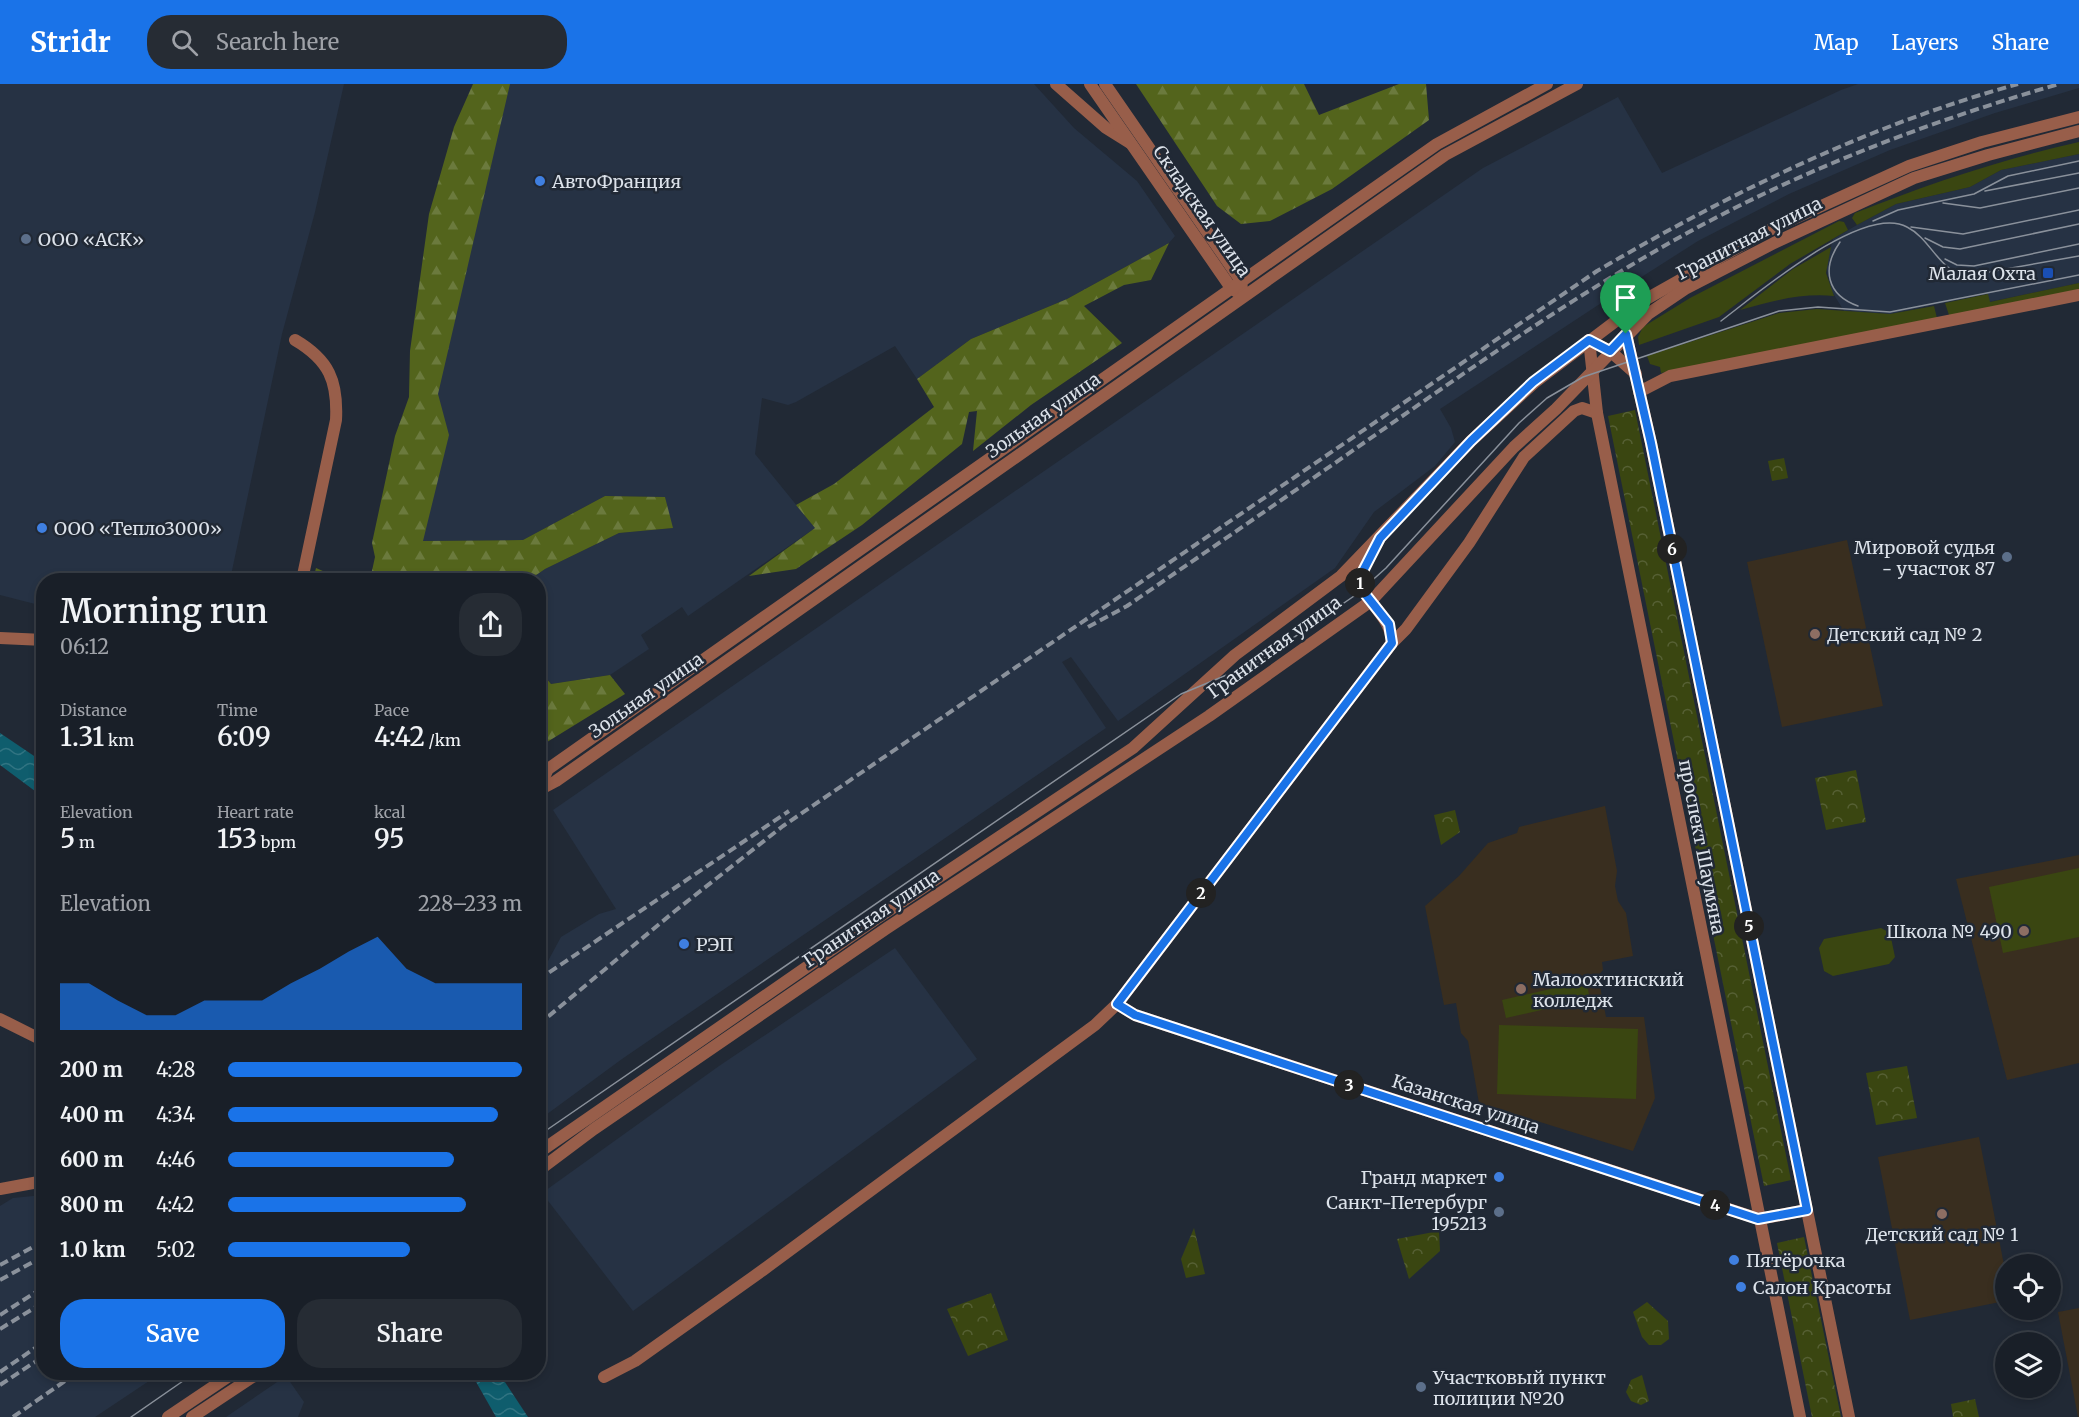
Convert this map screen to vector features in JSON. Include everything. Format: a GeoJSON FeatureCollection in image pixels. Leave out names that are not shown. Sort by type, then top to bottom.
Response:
{"type":"FeatureCollection","features":[{"type":"Feature","properties":{"kind":"street"},"geometry":{"type":"LineString","coordinates":[[1056,84],[1106,128],[1134,145]]}},
{"type":"Feature","properties":{"kind":"street","name":"Складская улица"},"geometry":{"type":"LineString","coordinates":[[1090,84],[1236,285]]}},
{"type":"Feature","properties":{"kind":"street","name":"Складская улица"},"geometry":{"type":"LineString","coordinates":[[1105,84],[1243,296]]}},
{"type":"Feature","properties":{"kind":"street","name":"Зольная улица"},"geometry":{"type":"LineString","coordinates":[[546,773],[548,769],[1437,144],[1547,84]]}},
{"type":"Feature","properties":{"kind":"street","name":"Зольная улица"},"geometry":{"type":"LineString","coordinates":[[546,785],[566,774],[1445,154],[1577,84]]}},
{"type":"Feature","properties":{"kind":"street","name":"Гранитная улица"},"geometry":{"type":"LineString","coordinates":[[546,1147],[867,926],[1133,748],[1235,655],[1326,588],[1380,538],[1471,441],[1533,382],[1589,340],[1679,279],[1767,231],[1909,165],[1982,142],[2079,117]]}},
{"type":"Feature","properties":{"kind":"street","name":"Гранитная улица"},"geometry":{"type":"LineString","coordinates":[[546,1165],[594,1129],[887,928],[1209,716],[1371,601],[1514,447],[1557,409],[1626,334],[1648,314],[1685,289],[1774,243],[1914,178],[1988,155],[2079,131]]}},
{"type":"Feature","properties":{"kind":"street"},"geometry":{"type":"LineString","coordinates":[[1639,392],[1670,376],[2079,295]]}},
{"type":"Feature","properties":{"kind":"street","name":"проспект Шаумяна"},"geometry":{"type":"LineString","coordinates":[[1626,334],[1849,1417]]}},
{"type":"Feature","properties":{"kind":"street"},"geometry":{"type":"LineString","coordinates":[[295,340],[321,358],[330,372],[338,399],[336,420],[303,573]]}},
{"type":"Feature","properties":{"kind":"street"},"geometry":{"type":"LineString","coordinates":[[1589,340],[1610,351],[1636,374]]}},
{"type":"Feature","properties":{"kind":"street","name":"проспект Шаумяна"},"geometry":{"type":"LineString","coordinates":[[1589,340],[1594,369],[1597,413],[1758,1219],[1800,1417]]}},
{"type":"Feature","properties":{"kind":"street"},"geometry":{"type":"LineString","coordinates":[[604,1377],[635,1360],[763,1270],[1095,1025],[1117,1004],[1392,643],[1406,629],[1469,543],[1524,457],[1574,411],[1582,408],[1597,413]]}},
{"type":"Feature","properties":{"kind":"street"},"geometry":{"type":"LineString","coordinates":[[1514,447],[1524,457]]}},
{"type":"Feature","properties":{"kind":"street"},"geometry":{"type":"LineString","coordinates":[[1380,538],[1362,573],[1362,590],[1389,624],[1392,643]]}},
{"type":"Feature","properties":{"kind":"street"},"geometry":{"type":"LineString","coordinates":[[0,638],[36,640]]}},
{"type":"Feature","properties":{"kind":"street","name":"Казанская улица"},"geometry":{"type":"LineString","coordinates":[[1117,1004],[1135,1015],[1758,1219],[1807,1210]]}},
{"type":"Feature","properties":{"kind":"street"},"geometry":{"type":"LineString","coordinates":[[0,1019],[36,1037]]}},
{"type":"Feature","properties":{"kind":"street"},"geometry":{"type":"LineString","coordinates":[[0,1189],[36,1182]]}},
{"type":"Feature","properties":{"kind":"street"},"geometry":{"type":"LineString","coordinates":[[168,1417],[223,1380]]}},
{"type":"Feature","properties":{"kind":"street"},"geometry":{"type":"LineString","coordinates":[[192,1417],[248,1380]]}},
{"type":"Feature","properties":{"kind":"shaded area"},"geometry":{"type":"Polygon","coordinates":[[[0,84],[344,84],[315,212],[282,334],[231,573],[36,573],[36,604],[0,595],[0,84]]]}},
{"type":"Feature","properties":{"kind":"shaded area"},"geometry":{"type":"Polygon","coordinates":[[[509,84],[1034,84],[1074,128],[1137,181],[1175,236],[1169,243],[1067,299],[971,339],[917,379],[895,346],[796,402],[788,405],[762,398],[755,454],[815,528],[688,616],[682,607],[641,635],[649,649],[610,675],[551,684],[546,677],[546,573],[539,573],[619,533],[672,528],[665,497],[605,496],[523,540],[423,541],[396,532],[509,84]]]}},
{"type":"Feature","properties":{"kind":"shaded area"},"geometry":{"type":"Polygon","coordinates":[[[1858,84],[2079,84],[2079,88],[1995,113],[1890,150],[1789,194],[1698,241],[1440,409],[1451,428],[1455,442],[1435,466],[1374,512],[1335,568],[1118,721],[1071,657],[1062,662],[1106,728],[622,1059],[546,1115],[546,962],[561,937],[599,914],[616,909],[553,810],[1483,168],[1618,97],[1662,173],[1858,84]]]}},
{"type":"Feature","properties":{"kind":"shaded area"},"geometry":{"type":"Polygon","coordinates":[[[2079,154],[2079,283],[1989,302],[1987,294],[1890,314],[1844,311],[1831,290],[1826,265],[1833,239],[1857,225],[1896,204],[1970,187],[2001,170],[2079,154]]]}},
{"type":"Feature","properties":{"kind":"shaded area","name":"Детский сад № 2"},"geometry":{"type":"Polygon","coordinates":[[[1847,540],[1883,706],[1782,727],[1747,562],[1847,540]]]}},
{"type":"Feature","properties":{"kind":"shaded area","name":"Малоохтинский колледж"},"geometry":{"type":"Polygon","coordinates":[[[1605,806],[1617,871],[1615,886],[1618,901],[1626,913],[1633,956],[1602,962],[1603,970],[1598,976],[1606,1017],[1644,1017],[1655,1098],[1633,1151],[1479,1103],[1468,1041],[1461,1033],[1456,1003],[1444,1005],[1425,906],[1459,876],[1488,843],[1517,833],[1519,827],[1605,806]]]}},
{"type":"Feature","properties":{"kind":"shaded area","name":"Школа № 490"},"geometry":{"type":"Polygon","coordinates":[[[2079,855],[2079,1063],[2007,1080],[1956,879],[2079,855]]]}},
{"type":"Feature","properties":{"kind":"shaded area"},"geometry":{"type":"Polygon","coordinates":[[[895,948],[977,1059],[633,1311],[546,1198],[546,1190],[719,1066],[895,948]]]}},
{"type":"Feature","properties":{"kind":"shaded area","name":"Детский сад № 1"},"geometry":{"type":"Polygon","coordinates":[[[1979,1137],[2002,1254],[1995,1254],[1995,1303],[1910,1320],[1878,1157],[1979,1137]]]}},
{"type":"Feature","properties":{"kind":"shaded area"},"geometry":{"type":"Polygon","coordinates":[[[36,1196],[36,1380],[150,1380],[95,1417],[0,1417],[0,1206],[13,1198],[36,1196]]]}},
{"type":"Feature","properties":{"kind":"shaded area"},"geometry":{"type":"Polygon","coordinates":[[[2079,1308],[2079,1417],[2060,1320],[2061,1311],[2079,1308]]]}},
{"type":"Feature","properties":{"kind":"shaded area"},"geometry":{"type":"Polygon","coordinates":[[[280,1380],[289,1380],[304,1402],[298,1417],[226,1417],[280,1380]]]}},
{"type":"Feature","properties":{"kind":"green space"},"geometry":{"type":"Polygon","coordinates":[[[473,84],[510,84],[438,394],[449,435],[423,541],[523,540],[605,496],[665,497],[673,528],[619,533],[539,573],[372,573],[375,557],[372,543],[395,436],[409,397],[410,351],[429,214],[454,127],[473,84]]]}},
{"type":"Feature","properties":{"kind":"green space"},"geometry":{"type":"Polygon","coordinates":[[[1136,84],[1304,84],[1319,115],[1399,84],[1426,84],[1429,120],[1332,189],[1270,221],[1241,224],[1217,206],[1136,84]]]}},
{"type":"Feature","properties":{"kind":"green space"},"geometry":{"type":"Polygon","coordinates":[[[2079,142],[2079,154],[2001,170],[1970,187],[1896,204],[1857,225],[1852,218],[1855,213],[1938,182],[2022,156],[2079,142]]]}},
{"type":"Feature","properties":{"kind":"green space"},"geometry":{"type":"Polygon","coordinates":[[[1839,221],[1844,222],[1848,230],[1790,264],[1719,317],[1639,345],[1638,337],[1643,327],[1690,298],[1839,221]]]}},
{"type":"Feature","properties":{"kind":"green space"},"geometry":{"type":"Polygon","coordinates":[[[1169,243],[1151,280],[1124,285],[1084,306],[1122,343],[1031,405],[973,451],[977,411],[969,412],[962,444],[862,525],[796,569],[749,576],[815,528],[796,505],[834,484],[934,407],[917,379],[971,339],[1067,299],[1169,243]]]}},
{"type":"Feature","properties":{"kind":"green space"},"geometry":{"type":"Polygon","coordinates":[[[1831,247],[1826,273],[1834,296],[1798,297],[1740,310],[1793,269],[1831,247]]]}},
{"type":"Feature","properties":{"kind":"green space"},"geometry":{"type":"Polygon","coordinates":[[[2079,283],[2079,292],[1950,318],[1945,303],[1988,294],[1990,302],[2079,283]]]}},
{"type":"Feature","properties":{"kind":"green space"},"geometry":{"type":"Polygon","coordinates":[[[1934,306],[1937,318],[1868,335],[1661,373],[1660,367],[1650,364],[1647,356],[1779,313],[1817,309],[1890,314],[1934,306]]]}},
{"type":"Feature","properties":{"kind":"green space"},"geometry":{"type":"Polygon","coordinates":[[[1635,410],[1791,1180],[1764,1186],[1608,416],[1635,410]]]}},
{"type":"Feature","properties":{"kind":"green space"},"geometry":{"type":"Polygon","coordinates":[[[1784,458],[1788,478],[1772,481],[1768,461],[1784,458]]]}},
{"type":"Feature","properties":{"kind":"green space"},"geometry":{"type":"Polygon","coordinates":[[[316,568],[327,573],[315,573],[316,568]]]}},
{"type":"Feature","properties":{"kind":"green space"},"geometry":{"type":"Polygon","coordinates":[[[610,675],[625,694],[546,743],[546,678],[551,684],[610,675]]]}},
{"type":"Feature","properties":{"kind":"green space"},"geometry":{"type":"Polygon","coordinates":[[[1856,770],[1866,822],[1826,830],[1815,778],[1856,770]]]}},
{"type":"Feature","properties":{"kind":"green space"},"geometry":{"type":"Polygon","coordinates":[[[1455,810],[1460,832],[1441,845],[1434,815],[1455,810]]]}},
{"type":"Feature","properties":{"kind":"green space"},"geometry":{"type":"Polygon","coordinates":[[[2079,868],[2079,937],[2003,953],[1989,887],[2079,868]]]}},
{"type":"Feature","properties":{"kind":"green space"},"geometry":{"type":"Polygon","coordinates":[[[1881,928],[1890,933],[1895,957],[1889,964],[1833,976],[1824,971],[1819,948],[1824,939],[1881,928]]]}},
{"type":"Feature","properties":{"kind":"green space"},"geometry":{"type":"Polygon","coordinates":[[[1586,981],[1590,999],[1506,1018],[1502,1000],[1586,981]]]}},
{"type":"Feature","properties":{"kind":"green space"},"geometry":{"type":"Polygon","coordinates":[[[1499,1025],[1638,1029],[1636,1099],[1497,1094],[1499,1025]]]}},
{"type":"Feature","properties":{"kind":"green space"},"geometry":{"type":"Polygon","coordinates":[[[1907,1066],[1917,1118],[1876,1125],[1866,1073],[1907,1066]]]}},
{"type":"Feature","properties":{"kind":"green space"},"geometry":{"type":"Polygon","coordinates":[[[1194,1228],[1205,1274],[1186,1278],[1181,1259],[1194,1228]]]}},
{"type":"Feature","properties":{"kind":"green space"},"geometry":{"type":"Polygon","coordinates":[[[1439,1231],[1440,1251],[1409,1279],[1397,1239],[1439,1231]]]}},
{"type":"Feature","properties":{"kind":"green space"},"geometry":{"type":"Polygon","coordinates":[[[1804,1237],[1841,1417],[1812,1417],[1777,1243],[1804,1237]]]}},
{"type":"Feature","properties":{"kind":"green space"},"geometry":{"type":"Polygon","coordinates":[[[991,1293],[1008,1340],[968,1356],[947,1309],[991,1293]]]}},
{"type":"Feature","properties":{"kind":"green space"},"geometry":{"type":"Polygon","coordinates":[[[1647,1302],[1668,1321],[1669,1339],[1661,1345],[1649,1345],[1642,1337],[1633,1312],[1647,1302]]]}},
{"type":"Feature","properties":{"kind":"green space"},"geometry":{"type":"Polygon","coordinates":[[[1642,1375],[1649,1401],[1641,1405],[1631,1401],[1626,1392],[1631,1380],[1642,1375]]]}},
{"type":"Feature","properties":{"kind":"green space"},"geometry":{"type":"Polygon","coordinates":[[[1975,1399],[1979,1417],[1953,1417],[1951,1404],[1975,1399]]]}},
{"type":"Feature","properties":{"kind":"water"},"geometry":{"type":"Polygon","coordinates":[[[0,733],[36,757],[36,792],[0,765],[0,733]]]}},
{"type":"Feature","properties":{"kind":"water"},"geometry":{"type":"Polygon","coordinates":[[[475,1380],[504,1380],[528,1417],[496,1417],[475,1380]]]}},
{"type":"Feature","properties":{"kind":"tram line"},"geometry":{"type":"LineString","coordinates":[[1873,221],[1898,210],[1974,194],[2008,176],[2079,161]]}},
{"type":"Feature","properties":{"kind":"tram line"},"geometry":{"type":"LineString","coordinates":[[1985,191],[2079,173]]}},
{"type":"Feature","properties":{"kind":"tram line"},"geometry":{"type":"LineString","coordinates":[[1943,203],[1980,208],[2079,188]]}},
{"type":"Feature","properties":{"kind":"tram line"},"geometry":{"type":"LineString","coordinates":[[1911,227],[1963,234],[2079,210]]}},
{"type":"Feature","properties":{"kind":"tram line"},"geometry":{"type":"LineString","coordinates":[[1721,321],[1784,273],[1838,239],[1864,228],[1888,223],[1907,227],[1915,232],[1948,268],[1966,276],[2079,256]]}},
{"type":"Feature","properties":{"kind":"tram line"},"geometry":{"type":"LineString","coordinates":[[1925,238],[1943,247],[1960,249],[2079,224]]}},
{"type":"Feature","properties":{"kind":"tram line"},"geometry":{"type":"LineString","coordinates":[[1840,242],[1830,262],[1830,280],[1839,295],[1858,306]]}},
{"type":"Feature","properties":{"kind":"tram line"},"geometry":{"type":"LineString","coordinates":[[1945,259],[1957,265],[1974,266],[2079,244]]}},
{"type":"Feature","properties":{"kind":"tram line"},"geometry":{"type":"LineString","coordinates":[[546,1131],[1181,694],[1258,662],[1357,594],[1386,568],[1519,423],[1547,398],[1583,377],[1779,311],[1818,307],[1890,312],[2079,275]]}},
{"type":"Feature","properties":{"kind":"tram line"},"geometry":{"type":"LineString","coordinates":[[131,1417],[184,1380]]}},
{"type":"Feature","properties":{"kind":"railway"},"geometry":{"type":"LineString","coordinates":[[546,1018],[675,911],[783,826],[1597,271],[1749,188],[1802,164],[1908,120],[2018,84]]}},
{"type":"Feature","properties":{"kind":"railway"},"geometry":{"type":"LineString","coordinates":[[1088,627],[1127,606],[1429,397],[1644,257],[1733,209],[1824,167],[1917,130],[2059,84]]}},
{"type":"Feature","properties":{"kind":"railway"},"geometry":{"type":"LineString","coordinates":[[546,975],[789,811]]}},
{"type":"Feature","properties":{"kind":"railway"},"geometry":{"type":"LineString","coordinates":[[0,1265],[36,1245]]}},
{"type":"Feature","properties":{"kind":"railway"},"geometry":{"type":"LineString","coordinates":[[0,1280],[36,1260]]}},
{"type":"Feature","properties":{"kind":"railway"},"geometry":{"type":"LineString","coordinates":[[0,1315],[36,1292]]}},
{"type":"Feature","properties":{"kind":"railway"},"geometry":{"type":"LineString","coordinates":[[0,1329],[36,1307]]}},
{"type":"Feature","properties":{"kind":"railway"},"geometry":{"type":"LineString","coordinates":[[0,1372],[36,1347]]}},
{"type":"Feature","properties":{"kind":"railway"},"geometry":{"type":"LineString","coordinates":[[0,1385],[36,1361]]}},
{"type":"Feature","properties":{"kind":"railway"},"geometry":{"type":"LineString","coordinates":[[13,1417],[66,1380]]}},
{"type":"Feature","properties":{"kind":"place","name":"АвтоФранция"},"geometry":{"type":"Point","coordinates":[540,181]}},
{"type":"Feature","properties":{"kind":"place","name":"ООО «АСК»"},"geometry":{"type":"Point","coordinates":[26,239]}},
{"type":"Feature","properties":{"kind":"place","name":"Малая Охта"},"geometry":{"type":"Point","coordinates":[2048,273]}},
{"type":"Feature","properties":{"kind":"place","name":"ООО «Тепло3000»"},"geometry":{"type":"Point","coordinates":[42,528]}},
{"type":"Feature","properties":{"kind":"place","name":"Мировой судья - участок 87"},"geometry":{"type":"Point","coordinates":[2007,557]}},
{"type":"Feature","properties":{"kind":"place","name":"Детский сад № 2"},"geometry":{"type":"Point","coordinates":[1815,634]}},
{"type":"Feature","properties":{"kind":"place","name":"Школа № 490"},"geometry":{"type":"Point","coordinates":[2024,931]}},
{"type":"Feature","properties":{"kind":"place","name":"РЭП"},"geometry":{"type":"Point","coordinates":[684,944]}},
{"type":"Feature","properties":{"kind":"place","name":"Малоохтинский колледж"},"geometry":{"type":"Point","coordinates":[1521,989]}},
{"type":"Feature","properties":{"kind":"place","name":"Гранд маркет"},"geometry":{"type":"Point","coordinates":[1499,1177]}},
{"type":"Feature","properties":{"kind":"place","name":"Санкт-Петербург 195213"},"geometry":{"type":"Point","coordinates":[1499,1212]}},
{"type":"Feature","properties":{"kind":"place","name":"Детский сад № 1"},"geometry":{"type":"Point","coordinates":[1942,1214]}},
{"type":"Feature","properties":{"kind":"place","name":"Пятёрочка"},"geometry":{"type":"Point","coordinates":[1734,1260]}},
{"type":"Feature","properties":{"kind":"place","name":"Салон Красоты"},"geometry":{"type":"Point","coordinates":[1741,1287]}},
{"type":"Feature","properties":{"kind":"place","name":"Участковый пункт полиции №20"},"geometry":{"type":"Point","coordinates":[1421,1387]}},
{"type":"Feature","properties":{"kind":"route"},"geometry":{"type":"LineString","coordinates":[[1626,334],[1651,443],[1807,1210],[1758,1219],[1135,1015],[1117,1004],[1392,643],[1389,624],[1362,590],[1360,583],[1362,573],[1380,538],[1471,441],[1533,382],[1589,340],[1610,351],[1626,334]]}}]}
